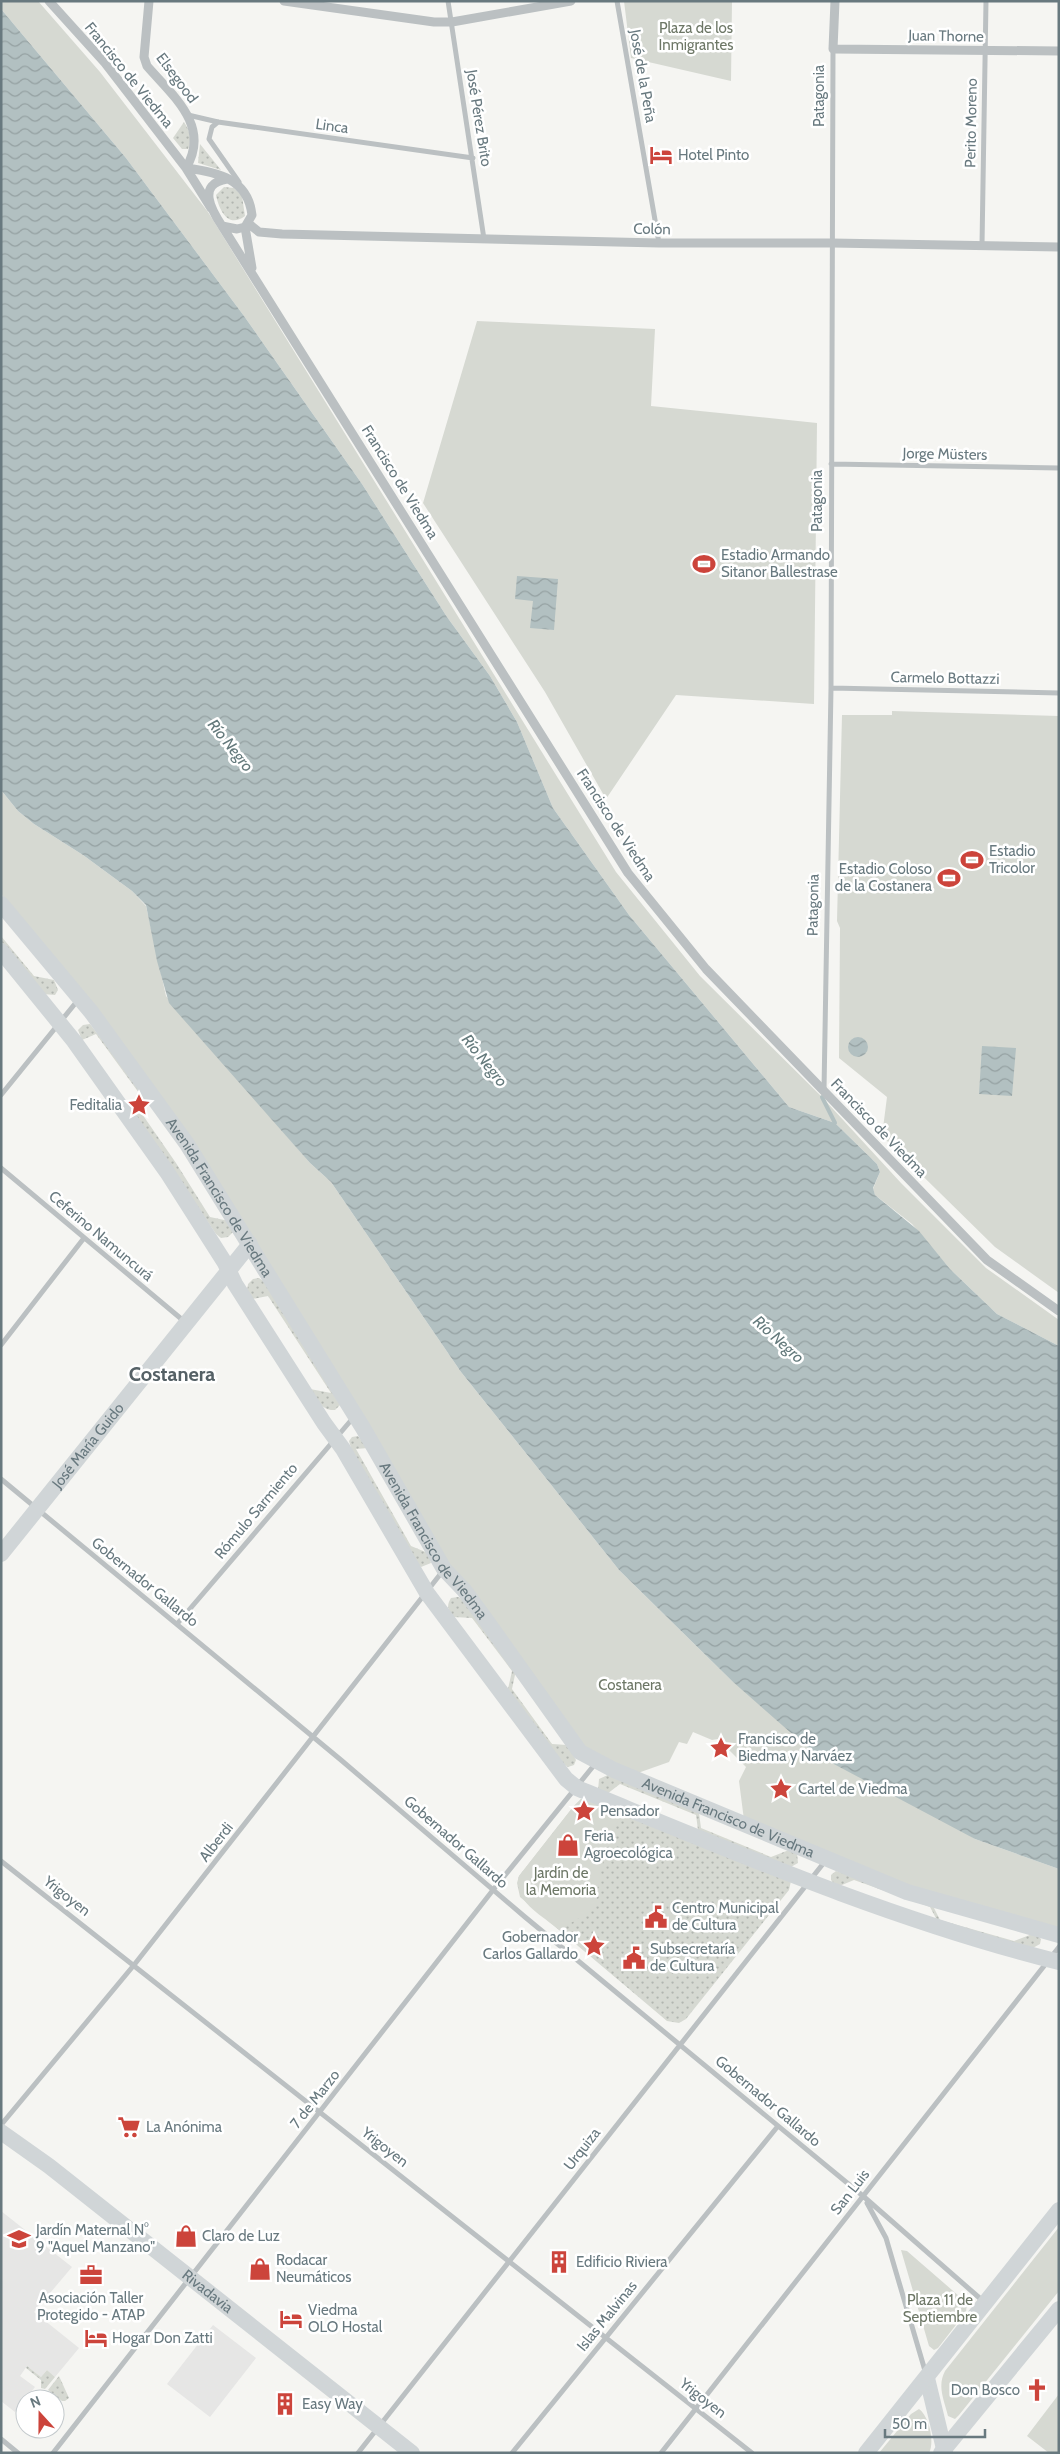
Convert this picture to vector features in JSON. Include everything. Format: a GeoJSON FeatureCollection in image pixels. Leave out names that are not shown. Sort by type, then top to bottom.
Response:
{"type":"FeatureCollection","features":[{"type":"Feature","properties":{"kind":"main road","name":"Avenida Francisco de Viedma"},"geometry":{"type":"LineString","coordinates":[[1,904],[79,999],[187,1144],[356,1415],[444,1569],[478,1609],[580,1752],[826,1860],[907,1892],[1059,1935]]}},
{"type":"Feature","properties":{"kind":"main road","name":"Avenida Francisco de Viedma"},"geometry":{"type":"LineString","coordinates":[[1,951],[74,1042],[167,1172],[228,1269],[235,1284],[335,1437],[426,1593],[566,1779],[577,1788],[809,1882],[936,1926],[1056,1957]]}},
{"type":"Feature","properties":{"kind":"main road","name":"José María Guido"},"geometry":{"type":"LineString","coordinates":[[1,1554],[185,1322],[250,1244]]}},
{"type":"Feature","properties":{"kind":"main road","name":"Rivadavia"},"geometry":{"type":"LineString","coordinates":[[1,2132],[49,2166],[412,2453]]}},
{"type":"Feature","properties":{"kind":"main road"},"geometry":{"type":"LineString","coordinates":[[866,2453],[1059,2210]]}},
{"type":"Feature","properties":{"kind":"main road"},"geometry":{"type":"LineString","coordinates":[[944,2452],[1059,2309]]}},
{"type":"Feature","properties":{"kind":"main road"},"geometry":{"type":"LineString","coordinates":[[927,2378],[944,2452]]}},
{"type":"Feature","properties":{"kind":"street","name":"Francisco de Viedma"},"geometry":{"type":"LineString","coordinates":[[49,1],[105,64],[186,168],[252,270],[628,873],[706,969],[987,1260],[1059,1311]]}},
{"type":"Feature","properties":{"kind":"street","name":"Elsegood"},"geometry":{"type":"LineString","coordinates":[[149,1],[144,53],[146,62],[188,115],[195,134],[195,150],[186,168]]}},
{"type":"Feature","properties":{"kind":"street"},"geometry":{"type":"LineString","coordinates":[[284,1],[434,22],[452,22],[570,1]]}},
{"type":"Feature","properties":{"kind":"street","name":"José Pérez Brito"},"geometry":{"type":"LineString","coordinates":[[448,1],[484,240]]}},
{"type":"Feature","properties":{"kind":"street","name":"José de la Peña"},"geometry":{"type":"LineString","coordinates":[[617,1],[659,243]]}},
{"type":"Feature","properties":{"kind":"street","name":"Patagonia"},"geometry":{"type":"LineString","coordinates":[[824,1090],[831,688],[833,48],[835,1]]}},
{"type":"Feature","properties":{"kind":"street","name":"Perito Moreno"},"geometry":{"type":"LineString","coordinates":[[982,245],[986,1]]}},
{"type":"Feature","properties":{"kind":"street","name":"Juan Thorne"},"geometry":{"type":"LineString","coordinates":[[833,48],[1059,51]]}},
{"type":"Feature","properties":{"kind":"street","name":"Linca"},"geometry":{"type":"LineString","coordinates":[[188,115],[218,122],[473,158]]}},
{"type":"Feature","properties":{"kind":"street"},"geometry":{"type":"LineString","coordinates":[[218,122],[212,127],[210,139],[242,187]]}},
{"type":"Feature","properties":{"kind":"street"},"geometry":{"type":"LineString","coordinates":[[186,168],[207,171],[242,187]]}},
{"type":"Feature","properties":{"kind":"street"},"geometry":{"type":"LineString","coordinates":[[211,208],[208,195],[210,190],[219,181],[227,179]]}},
{"type":"Feature","properties":{"kind":"street","name":"Francisco de Viedma"},"geometry":{"type":"LineString","coordinates":[[242,187],[252,215],[247,225],[252,270]]}},
{"type":"Feature","properties":{"kind":"street"},"geometry":{"type":"LineString","coordinates":[[222,226],[237,229],[247,225]]}},
{"type":"Feature","properties":{"kind":"street","name":"Colón"},"geometry":{"type":"LineString","coordinates":[[247,225],[259,232],[282,234],[484,240],[1059,247]]}},
{"type":"Feature","properties":{"kind":"street","name":"Jorge Müsters"},"geometry":{"type":"LineString","coordinates":[[831,464],[1059,468]]}},
{"type":"Feature","properties":{"kind":"street","name":"Carmelo Bottazzi"},"geometry":{"type":"LineString","coordinates":[[831,688],[1059,693]]}},
{"type":"Feature","properties":{"kind":"street"},"geometry":{"type":"LineString","coordinates":[[1,1095],[79,999]]}},
{"type":"Feature","properties":{"kind":"street","name":"Ceferino Namuncurá"},"geometry":{"type":"LineString","coordinates":[[1,1168],[185,1322]]}},
{"type":"Feature","properties":{"kind":"street"},"geometry":{"type":"LineString","coordinates":[[1,1345],[84,1238]]}},
{"type":"Feature","properties":{"kind":"street","name":"Rómulo Sarmiento"},"geometry":{"type":"LineString","coordinates":[[177,1624],[335,1437],[356,1415]]}},
{"type":"Feature","properties":{"kind":"street","name":"Gobernador Gallardo"},"geometry":{"type":"LineString","coordinates":[[1,1479],[863,2196],[985,2303]]}},
{"type":"Feature","properties":{"kind":"street","name":"Alberdi"},"geometry":{"type":"LineString","coordinates":[[1,2125],[134,1965],[313,1739],[444,1569]]}},
{"type":"Feature","properties":{"kind":"street","name":"7 de Marzo"},"geometry":{"type":"LineString","coordinates":[[53,2453],[191,2279],[493,1890],[597,1761]]}},
{"type":"Feature","properties":{"kind":"street","name":"Urquiza"},"geometry":{"type":"LineString","coordinates":[[358,2453],[826,1860]]}},
{"type":"Feature","properties":{"kind":"street","name":"Yrigoyen"},"geometry":{"type":"LineString","coordinates":[[1,1861],[752,2453]]}},
{"type":"Feature","properties":{"kind":"street","name":"San Luis"},"geometry":{"type":"LineString","coordinates":[[661,2453],[863,2196],[1056,1957]]}},
{"type":"Feature","properties":{"kind":"street","name":"Islas Malvinas"},"geometry":{"type":"LineString","coordinates":[[512,2453],[778,2126]]}},
{"type":"Feature","properties":{"kind":"street"},"geometry":{"type":"LineString","coordinates":[[863,2196],[886,2238],[927,2378]]}},
{"type":"Feature","properties":{"kind":"street"},"geometry":{"type":"LineString","coordinates":[[1,2439],[18,2453]]}},
{"type":"Feature","properties":{"kind":"shaded area"},"geometry":{"type":"Polygon","coordinates":[[[1,2211],[72,2267],[34,2312],[79,2348],[55,2377],[47,2370],[41,2377],[27,2366],[20,2376],[35,2387],[33,2389],[15,2389],[15,2412],[1,2401],[1,2211]]]}},
{"type":"Feature","properties":{"kind":"shaded area"},"geometry":{"type":"Polygon","coordinates":[[[213,2325],[256,2358],[210,2417],[167,2384],[213,2325]]]}},
{"type":"Feature","properties":{"kind":"green space"},"geometry":{"type":"Polygon","coordinates":[[[1,1],[38,1],[100,72],[208,212],[616,872],[700,976],[822,1097],[901,1183],[986,1268],[1059,1320],[1059,1346],[997,1314],[950,1269],[912,1224],[875,1195],[873,1189],[880,1172],[877,1164],[835,1123],[789,1107],[629,915],[553,808],[517,722],[490,676],[447,617],[362,484],[244,316],[126,158],[1,9],[1,1]]]}},
{"type":"Feature","properties":{"kind":"green space","name":"Plaza de los Inmigrantes"},"geometry":{"type":"Polygon","coordinates":[[[624,1],[732,1],[731,81],[631,58],[624,1]]]}},
{"type":"Feature","properties":{"kind":"green space"},"geometry":{"type":"Polygon","coordinates":[[[184,122],[190,135],[188,149],[182,149],[173,138],[184,122]]]}},
{"type":"Feature","properties":{"kind":"green space"},"geometry":{"type":"Polygon","coordinates":[[[200,144],[221,170],[198,163],[200,144]]]}},
{"type":"Feature","properties":{"kind":"green space"},"geometry":{"type":"Polygon","coordinates":[[[224,187],[234,188],[242,196],[245,216],[234,220],[229,219],[222,212],[216,195],[224,187]]]}},
{"type":"Feature","properties":{"kind":"green space"},"geometry":{"type":"Polygon","coordinates":[[[477,321],[655,329],[651,406],[817,423],[814,704],[676,695],[606,799],[545,692],[423,503],[477,321]]]}},
{"type":"Feature","properties":{"kind":"green space"},"geometry":{"type":"Polygon","coordinates":[[[892,711],[1059,716],[1059,1293],[995,1247],[882,1136],[887,1097],[839,1058],[840,928],[837,921],[842,715],[892,715],[892,711]]]}},
{"type":"Feature","properties":{"kind":"green space","name":"Costanera"},"geometry":{"type":"Polygon","coordinates":[[[1,790],[18,811],[34,824],[83,855],[132,891],[146,906],[166,996],[310,1163],[331,1182],[461,1372],[619,1570],[732,1681],[975,1839],[1059,1869],[1059,1929],[909,1887],[744,1820],[739,1781],[746,1767],[729,1750],[724,1738],[712,1740],[693,1732],[687,1744],[679,1742],[669,1762],[635,1774],[584,1750],[450,1565],[363,1414],[67,978],[1,894],[1,790]]]}},
{"type":"Feature","properties":{"kind":"green space"},"geometry":{"type":"Polygon","coordinates":[[[1,936],[34,976],[54,980],[58,990],[55,995],[43,994],[1,941],[1,936]]]}},
{"type":"Feature","properties":{"kind":"green space"},"geometry":{"type":"Polygon","coordinates":[[[90,1024],[146,1097],[140,1111],[210,1217],[229,1221],[233,1232],[228,1237],[221,1238],[216,1234],[131,1108],[139,1093],[96,1034],[82,1040],[78,1030],[83,1025],[90,1024]]]}},
{"type":"Feature","properties":{"kind":"green space"},"geometry":{"type":"Polygon","coordinates":[[[259,1278],[265,1282],[340,1405],[335,1410],[326,1409],[310,1389],[331,1393],[268,1296],[252,1299],[247,1291],[248,1284],[253,1279],[259,1278]]]}},
{"type":"Feature","properties":{"kind":"green space"},"geometry":{"type":"Polygon","coordinates":[[[358,1436],[368,1448],[356,1449],[411,1546],[428,1553],[431,1563],[421,1567],[417,1563],[351,1448],[349,1441],[352,1437],[358,1436]]]}},
{"type":"Feature","properties":{"kind":"green space"},"geometry":{"type":"Polygon","coordinates":[[[458,1597],[464,1600],[516,1670],[512,1689],[552,1744],[567,1745],[576,1760],[574,1765],[568,1767],[562,1763],[508,1689],[512,1671],[472,1618],[454,1617],[450,1612],[448,1608],[449,1601],[451,1598],[458,1597]]]}},
{"type":"Feature","properties":{"kind":"green space"},"geometry":{"type":"Polygon","coordinates":[[[610,1774],[699,1813],[701,1828],[771,1857],[789,1850],[797,1853],[798,1863],[789,1868],[698,1830],[696,1815],[620,1784],[607,1794],[598,1791],[599,1779],[610,1774]]]}},
{"type":"Feature","properties":{"kind":"green space"},"geometry":{"type":"Polygon","coordinates":[[[581,1799],[586,1799],[791,1881],[789,1890],[686,2019],[679,2023],[667,2021],[520,1897],[517,1883],[519,1876],[581,1799]]]}},
{"type":"Feature","properties":{"kind":"green space","name":"Jardín de la Memoria"},"geometry":{"type":"Polygon","coordinates":[[[581,1799],[622,1811],[604,1858],[596,1908],[559,1930],[524,1900],[518,1885],[519,1876],[581,1799]]]}},
{"type":"Feature","properties":{"kind":"green space"},"geometry":{"type":"Polygon","coordinates":[[[836,1871],[932,1904],[940,1920],[1014,1941],[1035,1933],[1041,1939],[1040,1944],[1031,1949],[938,1922],[930,1907],[854,1880],[837,1887],[831,1880],[831,1875],[836,1871]]]}},
{"type":"Feature","properties":{"kind":"green space"},"geometry":{"type":"Polygon","coordinates":[[[1059,2227],[1059,2291],[959,2415],[955,2419],[948,2416],[941,2388],[945,2371],[1059,2227]]]}},
{"type":"Feature","properties":{"kind":"green space","name":"Plaza 11 de Septiembre"},"geometry":{"type":"Polygon","coordinates":[[[901,2250],[907,2251],[967,2303],[966,2312],[938,2348],[934,2350],[929,2346],[901,2250]]]}},
{"type":"Feature","properties":{"kind":"green space"},"geometry":{"type":"Polygon","coordinates":[[[27,2366],[41,2377],[47,2370],[55,2377],[45,2389],[41,2388],[41,2380],[26,2368],[27,2366]]]}},
{"type":"Feature","properties":{"kind":"green space"},"geometry":{"type":"Polygon","coordinates":[[[59,2376],[65,2389],[49,2389],[59,2376]]]}},
{"type":"Feature","properties":{"kind":"green space"},"geometry":{"type":"Polygon","coordinates":[[[65,2389],[69,2398],[65,2401],[65,2389]]]}},
{"type":"Feature","properties":{"kind":"green space"},"geometry":{"type":"Polygon","coordinates":[[[1059,2394],[1059,2453],[1049,2453],[1027,2436],[1059,2394]]]}},
{"type":"Feature","properties":{"kind":"green space"},"geometry":{"type":"Polygon","coordinates":[[[919,2409],[926,2417],[930,2429],[931,2448],[929,2453],[879,2453],[911,2414],[919,2409]]]}},
{"type":"Feature","properties":{"kind":"water","name":"Río Negro"},"geometry":{"type":"Polygon","coordinates":[[[1,9],[126,158],[244,316],[362,484],[447,617],[490,676],[517,722],[553,808],[629,915],[789,1107],[835,1123],[877,1164],[880,1172],[873,1188],[875,1195],[919,1231],[950,1269],[997,1314],[1059,1346],[1059,1869],[975,1839],[815,1754],[732,1681],[619,1570],[461,1372],[331,1182],[310,1163],[169,1003],[157,961],[146,905],[132,891],[83,855],[34,824],[18,811],[1,790],[1,9]]]}},
{"type":"Feature","properties":{"kind":"water"},"geometry":{"type":"Polygon","coordinates":[[[517,576],[558,579],[554,630],[530,628],[533,601],[515,599],[517,576]]]}},
{"type":"Feature","properties":{"kind":"water"},"geometry":{"type":"Polygon","coordinates":[[[858,1037],[865,1040],[868,1047],[865,1054],[858,1057],[851,1054],[848,1047],[851,1040],[858,1037]]]}},
{"type":"Feature","properties":{"kind":"water"},"geometry":{"type":"Polygon","coordinates":[[[982,1046],[1016,1048],[1012,1096],[979,1094],[982,1046]]]}},
{"type":"Feature","properties":{"kind":"waterway"},"geometry":{"type":"LineString","coordinates":[[822,1097],[835,1123]]}},
{"type":"Feature","properties":{"kind":"place","name":"Hotel Pinto"},"geometry":{"type":"Point","coordinates":[661,155]}},
{"type":"Feature","properties":{"kind":"place","name":"Estadio Armando Sitanor Ballestrase"},"geometry":{"type":"Point","coordinates":[704,564]}},
{"type":"Feature","properties":{"kind":"place","name":"Estadio Tricolor"},"geometry":{"type":"Point","coordinates":[972,860]}},
{"type":"Feature","properties":{"kind":"place","name":"Estadio Coloso de la Costanera"},"geometry":{"type":"Point","coordinates":[949,878]}},
{"type":"Feature","properties":{"kind":"place","name":"Feditalia"},"geometry":{"type":"Point","coordinates":[139,1105]}},
{"type":"Feature","properties":{"kind":"place","name":"Francisco de Biedma y Narváez"},"geometry":{"type":"Point","coordinates":[721,1748]}},
{"type":"Feature","properties":{"kind":"place","name":"Cartel de Viedma"},"geometry":{"type":"Point","coordinates":[781,1789]}},
{"type":"Feature","properties":{"kind":"place","name":"Pensador"},"geometry":{"type":"Point","coordinates":[584,1811]}},
{"type":"Feature","properties":{"kind":"place","name":"Feria Agroecológica"},"geometry":{"type":"Point","coordinates":[568,1845]}},
{"type":"Feature","properties":{"kind":"place","name":"Centro Municipal de Cultura"},"geometry":{"type":"Point","coordinates":[656,1917]}},
{"type":"Feature","properties":{"kind":"place","name":"Gobernador Carlos Gallardo"},"geometry":{"type":"Point","coordinates":[594,1946]}},
{"type":"Feature","properties":{"kind":"place","name":"Subsecretaría de Cultura"},"geometry":{"type":"Point","coordinates":[634,1958]}},
{"type":"Feature","properties":{"kind":"place","name":"La Anónima"},"geometry":{"type":"Point","coordinates":[129,2127]}},
{"type":"Feature","properties":{"kind":"place","name":"Claro de Luz"},"geometry":{"type":"Point","coordinates":[186,2236]}},
{"type":"Feature","properties":{"kind":"place","name":"Jardín Maternal N° 9 \"Aquel Manzano\""},"geometry":{"type":"Point","coordinates":[19,2239]}},
{"type":"Feature","properties":{"kind":"place","name":"Edificio Riviera"},"geometry":{"type":"Point","coordinates":[559,2262]}},
{"type":"Feature","properties":{"kind":"place","name":"Rodacar Neumáticos"},"geometry":{"type":"Point","coordinates":[260,2269]}},
{"type":"Feature","properties":{"kind":"place","name":"Asociación Taller Protegido - ATAP"},"geometry":{"type":"Point","coordinates":[91,2275]}},
{"type":"Feature","properties":{"kind":"place","name":"Viedma OLO Hostal"},"geometry":{"type":"Point","coordinates":[291,2319]}},
{"type":"Feature","properties":{"kind":"place","name":"Hogar Don Zatti"},"geometry":{"type":"Point","coordinates":[96,2338]}},
{"type":"Feature","properties":{"kind":"place","name":"Don Bosco"},"geometry":{"type":"Point","coordinates":[1037,2390]}},
{"type":"Feature","properties":{"kind":"place","name":"Easy Way"},"geometry":{"type":"Point","coordinates":[285,2404]}},
{"type":"Feature","properties":{"kind":"district","name":"Costanera"},"geometry":{"type":"Point","coordinates":[172,1374]}}]}
